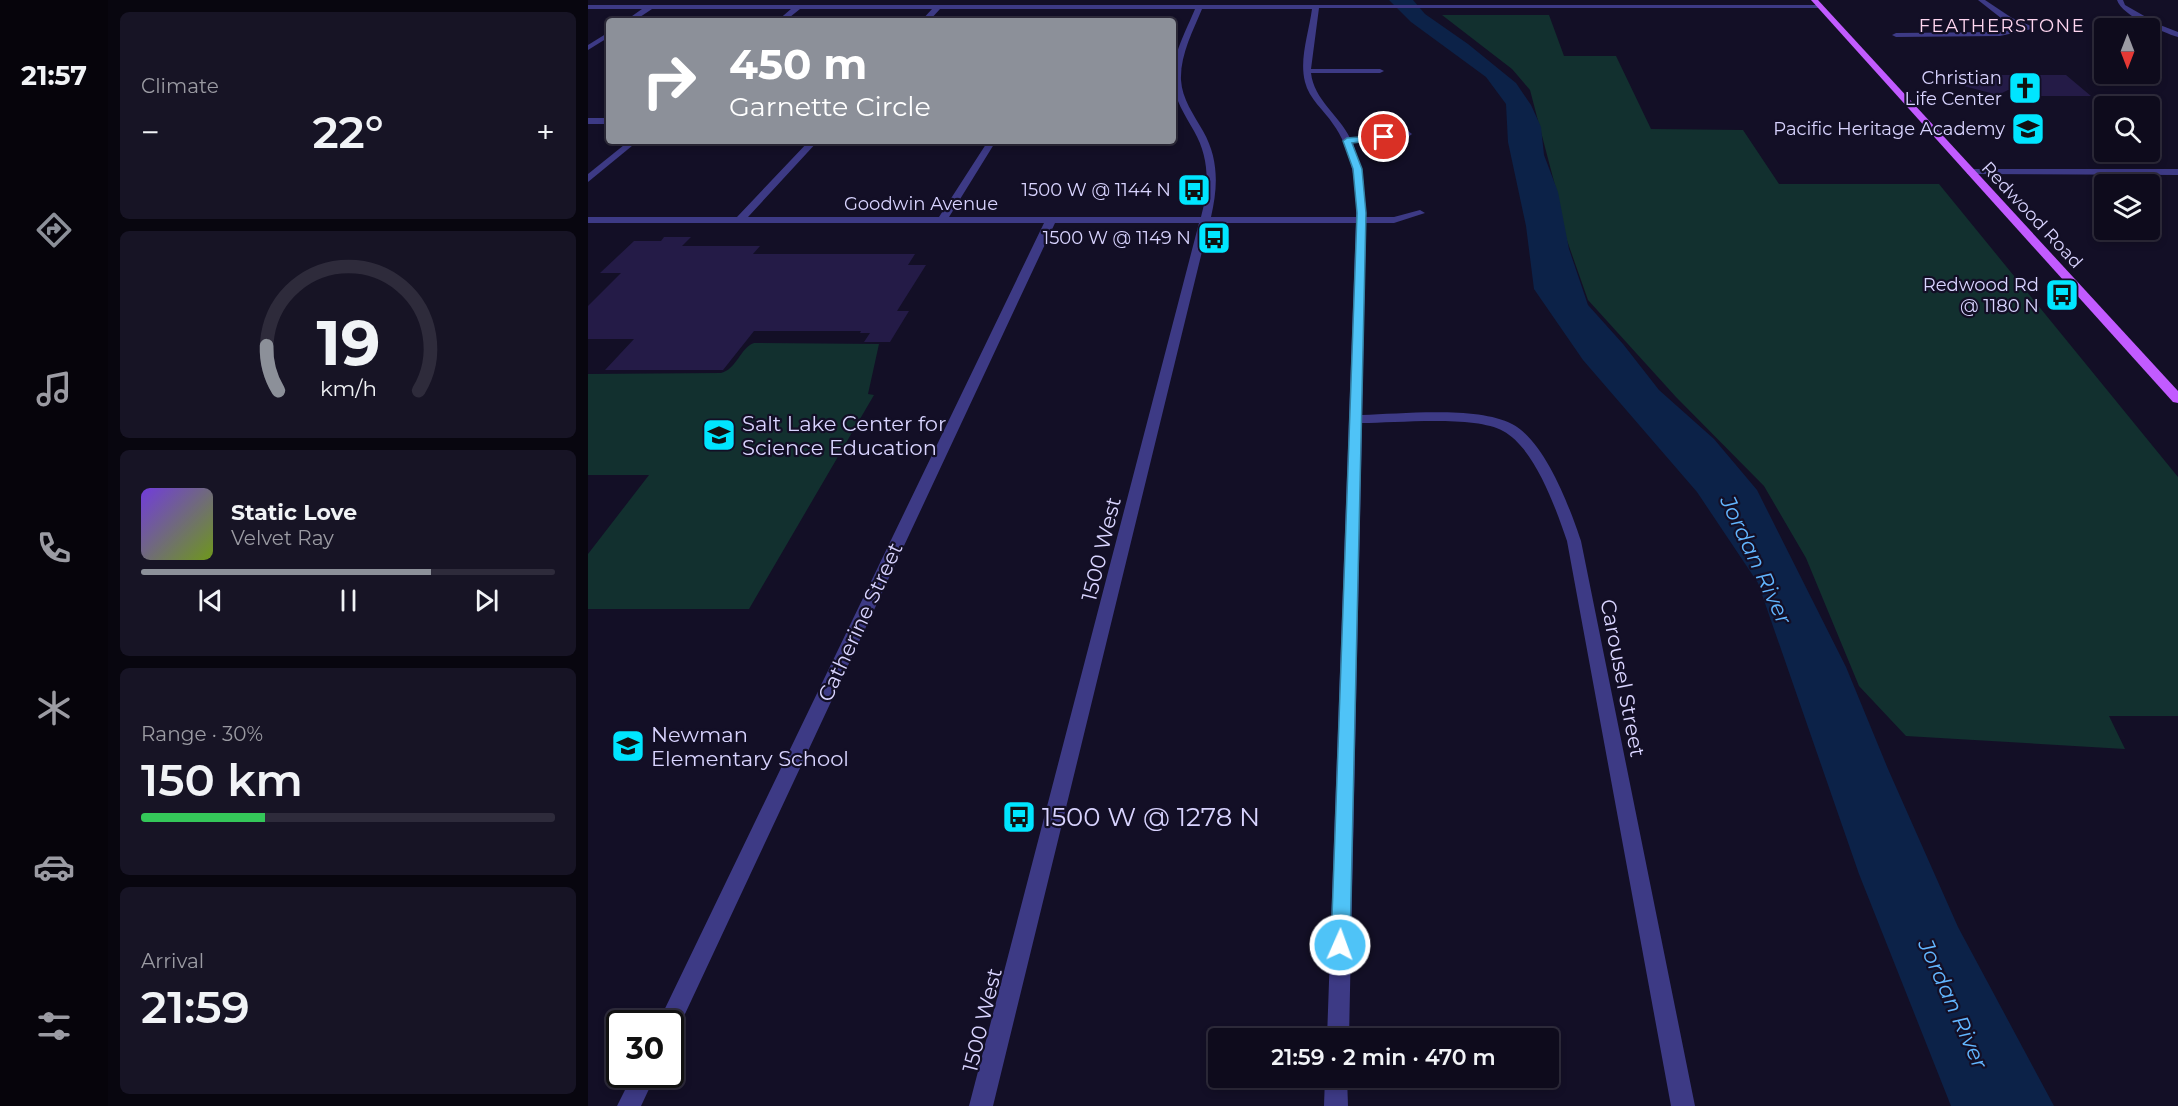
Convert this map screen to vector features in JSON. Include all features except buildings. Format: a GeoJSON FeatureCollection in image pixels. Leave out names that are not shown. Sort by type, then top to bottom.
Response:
{"type":"FeatureCollection","features":[{"type":"Feature","properties":{"kind":"main road","name":"Redwood Road"},"geometry":{"type":"LineString","coordinates":[[1817,3],[2178,399]]}},
{"type":"Feature","properties":{"kind":"street"},"geometry":{"type":"LineString","coordinates":[[601,7],[612,0]]}},
{"type":"Feature","properties":{"kind":"street"},"geometry":{"type":"LineString","coordinates":[[749,7],[758,0]]}},
{"type":"Feature","properties":{"kind":"street"},"geometry":{"type":"LineString","coordinates":[[900,7],[907,0]]}},
{"type":"Feature","properties":{"kind":"street"},"geometry":{"type":"LineString","coordinates":[[1896,35],[2000,34],[2032,28],[2009,20],[1981,0]]}},
{"type":"Feature","properties":{"kind":"street"},"geometry":{"type":"LineString","coordinates":[[2120,0],[2122,6],[2151,24],[2178,35]]}},
{"type":"Feature","properties":{"kind":"street"},"geometry":{"type":"LineString","coordinates":[[588,7],[938,7],[1033,3],[1078,7],[1166,3],[1199,7],[1299,3],[1316,7],[1425,7],[1589,3],[1817,3]]}},
{"type":"Feature","properties":{"kind":"street"},"geometry":{"type":"LineString","coordinates":[[633,18],[650,7]]}},
{"type":"Feature","properties":{"kind":"street"},"geometry":{"type":"LineString","coordinates":[[785,18],[798,7]]}},
{"type":"Feature","properties":{"kind":"street"},"geometry":{"type":"LineString","coordinates":[[928,18],[938,7]]}},
{"type":"Feature","properties":{"kind":"street"},"geometry":{"type":"LineString","coordinates":[[1072,15],[1078,7]]}},
{"type":"Feature","properties":{"kind":"street","name":"1500 West"},"geometry":{"type":"LineString","coordinates":[[981,1106],[1211,197],[1211,166],[1203,139],[1183,106],[1177,77],[1180,56],[1199,7]]}},
{"type":"Feature","properties":{"kind":"street"},"geometry":{"type":"LineString","coordinates":[[1316,7],[1308,71],[1311,89],[1335,120],[1347,141],[1358,169],[1361,220],[1338,1028]]}},
{"type":"Feature","properties":{"kind":"street"},"geometry":{"type":"LineString","coordinates":[[588,48],[606,36]]}},
{"type":"Feature","properties":{"kind":"street"},"geometry":{"type":"LineString","coordinates":[[1308,71],[1380,71]]}},
{"type":"Feature","properties":{"kind":"street"},"geometry":{"type":"LineString","coordinates":[[588,121],[606,121]]}},
{"type":"Feature","properties":{"kind":"street"},"geometry":{"type":"LineString","coordinates":[[1347,141],[1408,134]]}},
{"type":"Feature","properties":{"kind":"street"},"geometry":{"type":"LineString","coordinates":[[588,179],[630,144]]}},
{"type":"Feature","properties":{"kind":"street"},"geometry":{"type":"LineString","coordinates":[[740,220],[810,144]]}},
{"type":"Feature","properties":{"kind":"street"},"geometry":{"type":"LineString","coordinates":[[942,220],[990,144]]}},
{"type":"Feature","properties":{"kind":"street"},"geometry":{"type":"LineString","coordinates":[[1970,172],[2178,172]]}},
{"type":"Feature","properties":{"kind":"street","name":"Goodwin Avenue"},"geometry":{"type":"LineString","coordinates":[[588,220],[1394,220],[1420,213]]}},
{"type":"Feature","properties":{"kind":"street","name":"Catherine Street"},"geometry":{"type":"LineString","coordinates":[[675,1010],[1051,220]]}},
{"type":"Feature","properties":{"kind":"street","name":"Carousel Street"},"geometry":{"type":"LineString","coordinates":[[1356,419],[1470,420],[1506,426],[1525,443],[1561,507],[1574,541],[1683,1106]]}},
{"type":"Feature","properties":{"kind":"street"},"geometry":{"type":"LineString","coordinates":[[629,1106],[638,1088]]}},
{"type":"Feature","properties":{"kind":"street"},"geometry":{"type":"LineString","coordinates":[[1336,1088],[1336,1106]]}},
{"type":"Feature","properties":{"kind":"green space"},"geometry":{"type":"Polygon","coordinates":[[[1442,15],[1549,15],[1564,56],[1616,56],[1651,129],[1743,130],[1779,184],[1939,184],[2178,477],[2178,716],[2109,716],[2125,749],[1906,736],[1859,686],[1806,558],[1764,486],[1676,397],[1588,300],[1564,232],[1557,193],[1530,90],[1512,69],[1442,15]]]}},
{"type":"Feature","properties":{"kind":"green space"},"geometry":{"type":"Polygon","coordinates":[[[754,343],[879,344],[868,394],[874,395],[749,609],[588,609],[588,554],[649,475],[588,475],[588,374],[721,373],[731,367],[745,349],[754,343]]]}},
{"type":"Feature","properties":{"kind":"water","name":"Jordan River"},"geometry":{"type":"Polygon","coordinates":[[[1389,0],[1413,0],[1425,14],[1468,44],[1516,83],[1531,105],[1541,127],[1544,155],[1558,192],[1569,249],[1588,305],[1623,344],[1659,390],[1714,439],[1757,490],[1846,667],[1958,927],[2054,1106],[1951,1106],[1859,874],[1758,583],[1697,492],[1583,360],[1534,289],[1526,226],[1508,142],[1506,104],[1486,77],[1411,22],[1389,0]]]}},
{"type":"Feature","properties":{"kind":"place","name":"Christian Life Center"},"geometry":{"type":"Point","coordinates":[2025,88]}},
{"type":"Feature","properties":{"kind":"place","name":"Pacific Heritage Academy"},"geometry":{"type":"Point","coordinates":[2028,129]}},
{"type":"Feature","properties":{"kind":"place","name":"1500 W @ 1144 N"},"geometry":{"type":"Point","coordinates":[1194,190]}},
{"type":"Feature","properties":{"kind":"place","name":"1500 W @ 1149 N"},"geometry":{"type":"Point","coordinates":[1214,238]}},
{"type":"Feature","properties":{"kind":"place","name":"Redwood Rd @ 1180 N"},"geometry":{"type":"Point","coordinates":[2062,295]}},
{"type":"Feature","properties":{"kind":"place","name":"Salt Lake Center for Science Education"},"geometry":{"type":"Point","coordinates":[719,435]}},
{"type":"Feature","properties":{"kind":"place","name":"Newman Elementary School"},"geometry":{"type":"Point","coordinates":[628,746]}},
{"type":"Feature","properties":{"kind":"place","name":"1500 W @ 1278 N"},"geometry":{"type":"Point","coordinates":[1019,817]}},
{"type":"Feature","properties":{"kind":"district","name":"FEATHERSTONE"},"geometry":{"type":"Point","coordinates":[2002,26]}},
{"type":"Feature","properties":{"kind":"route"},"geometry":{"type":"LineString","coordinates":[[1340,945],[1362,213],[1358,169],[1347,141],[1384,137]]}}]}
